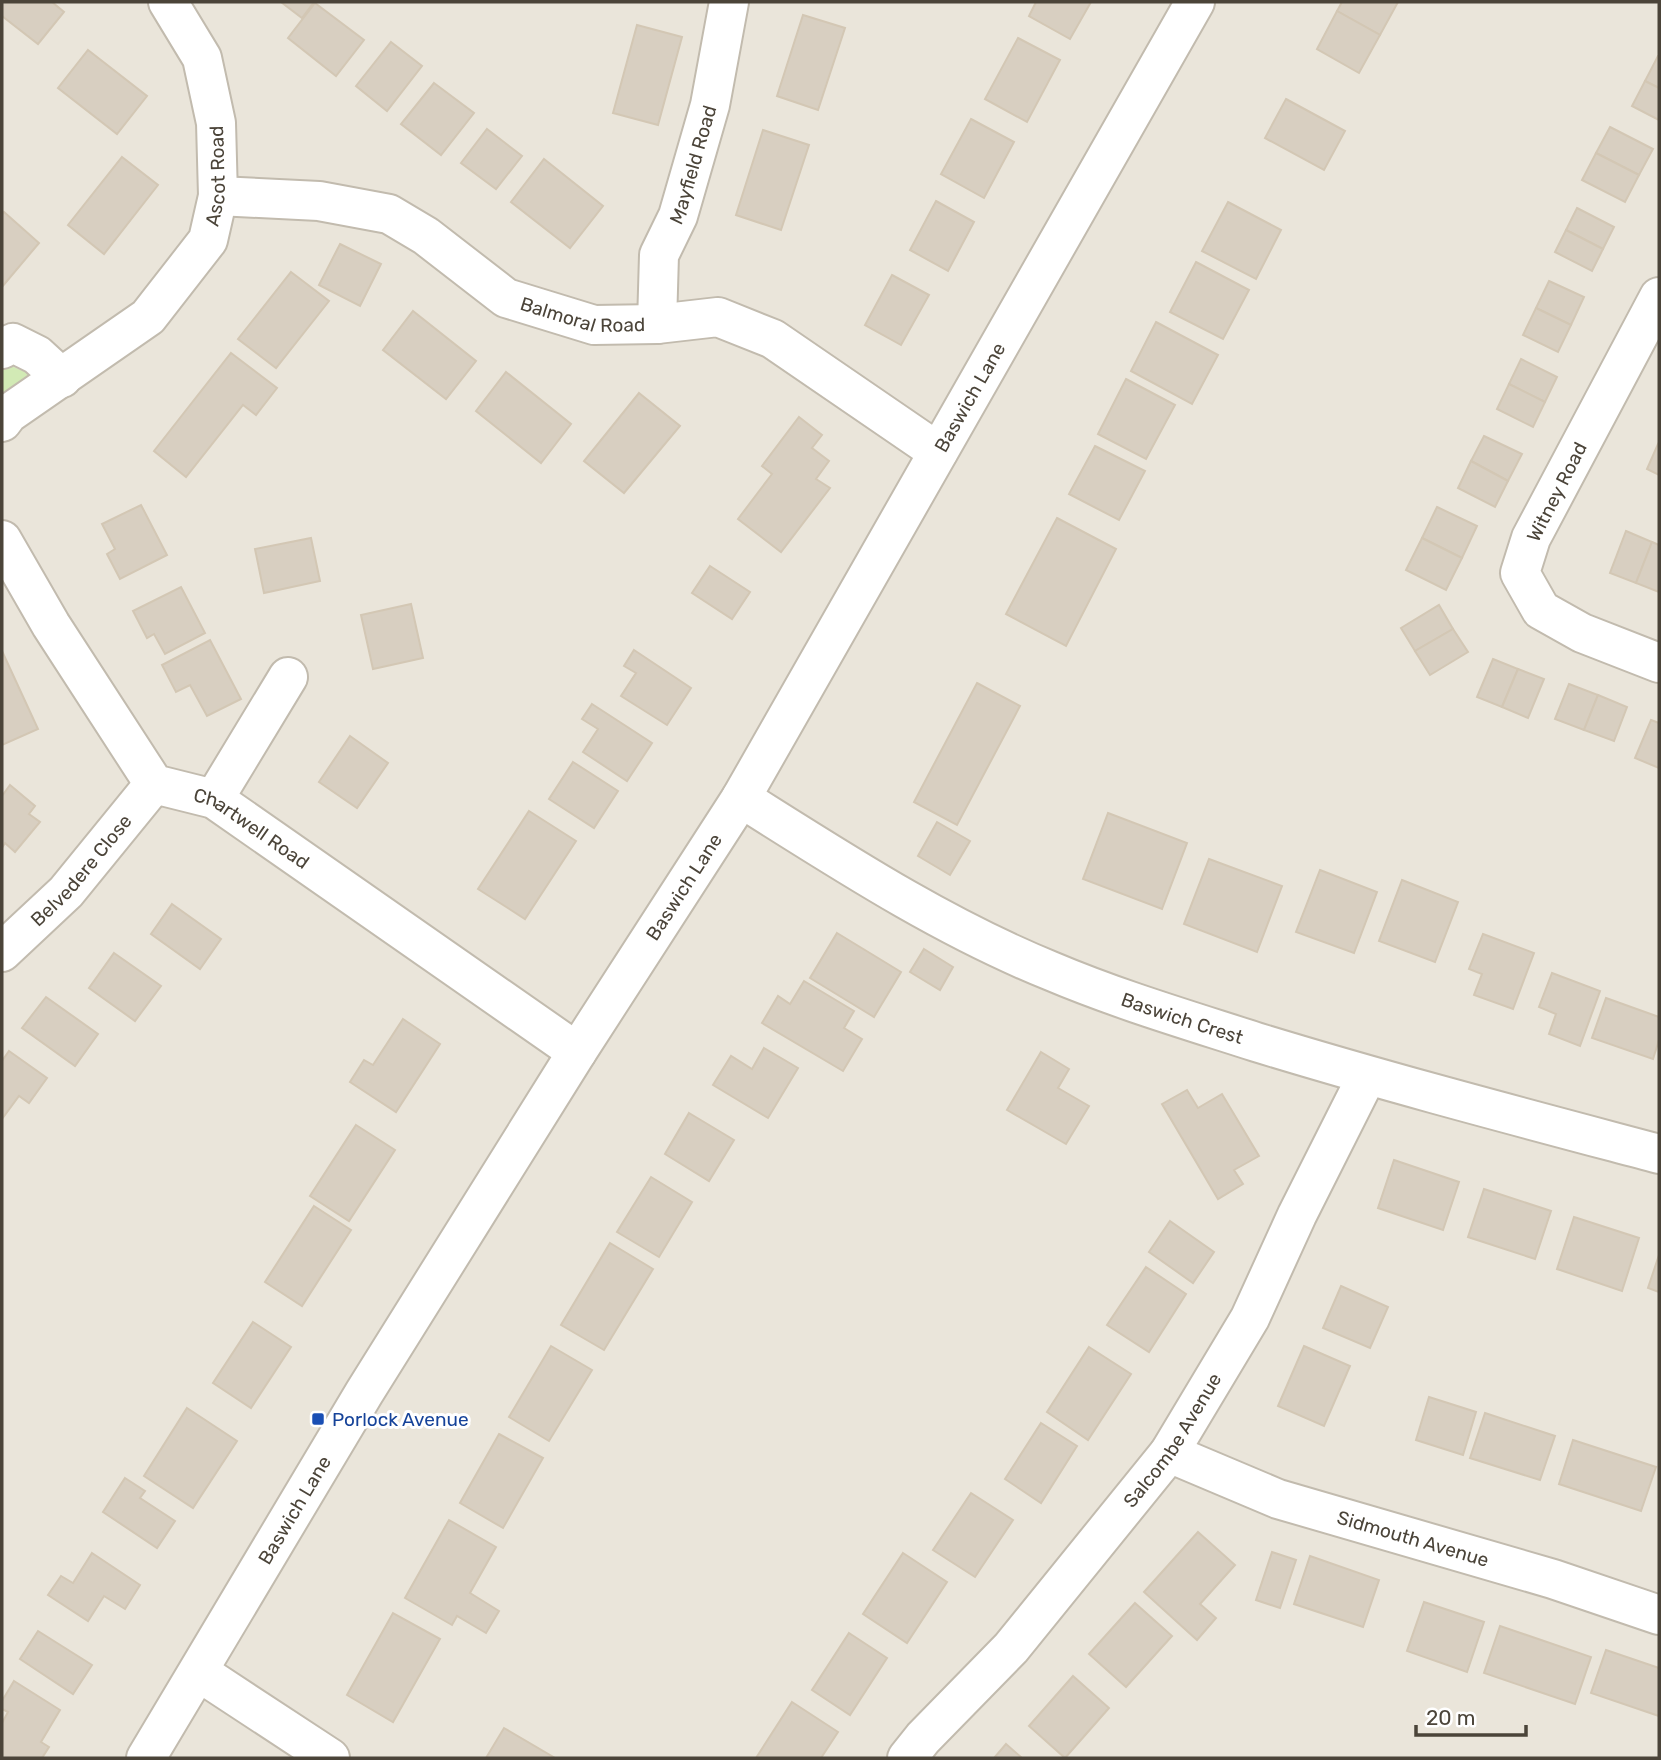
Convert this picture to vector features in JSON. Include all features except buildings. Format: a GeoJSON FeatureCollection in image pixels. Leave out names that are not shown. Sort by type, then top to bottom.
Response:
{"type":"FeatureCollection","features":[{"type":"Feature","properties":{"kind":"street","name":"Ascot Road"},"geometry":{"type":"LineString","coordinates":[[2,422],[9,414],[148,317],[208,240],[218,196],[216,123],[202,58],[169,2]]}},
{"type":"Feature","properties":{"kind":"street","name":"Mayfield Road"},"geometry":{"type":"LineString","coordinates":[[657,324],[659,255],[678,216],[710,105],[729,2]]}},
{"type":"Feature","properties":{"kind":"street","name":"Baswich Lane"},"geometry":{"type":"LineString","coordinates":[[146,1758],[364,1393],[577,1052],[741,799],[1195,2]]}},
{"type":"Feature","properties":{"kind":"street","name":"Balmoral Road"},"geometry":{"type":"LineString","coordinates":[[218,196],[320,201],[389,214],[426,236],[506,298],[594,325],[657,324],[718,317],[773,339],[938,452]]}},
{"type":"Feature","properties":{"kind":"street","name":"Witney Road"},"geometry":{"type":"LineString","coordinates":[[1659,297],[1531,538],[1520,573],[1541,610],[1582,633],[1659,663]]}},
{"type":"Feature","properties":{"kind":"street"},"geometry":{"type":"LineString","coordinates":[[2,349],[13,343],[37,355],[62,378]]}},
{"type":"Feature","properties":{"kind":"street"},"geometry":{"type":"LineString","coordinates":[[2,540],[51,625],[153,784]]}},
{"type":"Feature","properties":{"kind":"street"},"geometry":{"type":"LineString","coordinates":[[214,800],[288,677]]}},
{"type":"Feature","properties":{"kind":"street","name":"Chartwell Road"},"geometry":{"type":"LineString","coordinates":[[153,784],[214,800],[577,1052]]}},
{"type":"Feature","properties":{"kind":"street","name":"Belvedere Close"},"geometry":{"type":"LineString","coordinates":[[2,952],[66,892],[153,784]]}},
{"type":"Feature","properties":{"kind":"street","name":"Baswich Crest"},"geometry":{"type":"LineString","coordinates":[[741,799],[864,874],[968,932],[1051,971],[1191,1021],[1367,1076],[1659,1154]]}},
{"type":"Feature","properties":{"kind":"street","name":"Salcombe Avenue"},"geometry":{"type":"LineString","coordinates":[[907,1758],[923,1738],[1011,1648],[1169,1453],[1250,1318],[1297,1215],[1367,1076]]}},
{"type":"Feature","properties":{"kind":"street","name":"Sidmouth Avenue"},"geometry":{"type":"LineString","coordinates":[[1169,1453],[1278,1499],[1553,1579],[1659,1615]]}},
{"type":"Feature","properties":{"kind":"street"},"geometry":{"type":"LineString","coordinates":[[199,1672],[330,1758]]}},
{"type":"Feature","properties":{"kind":"shaded area"},"geometry":{"type":"Polygon","coordinates":[[[2,2],[1659,2],[1659,1758],[2,1758],[2,2]]]}},
{"type":"Feature","properties":{"kind":"green space"},"geometry":{"type":"Polygon","coordinates":[[[2,362],[30,374],[2,398],[2,362]]]}},
{"type":"Feature","properties":{"kind":"place","name":"Porlock Avenue"},"geometry":{"type":"Point","coordinates":[318,1419]}}]}
